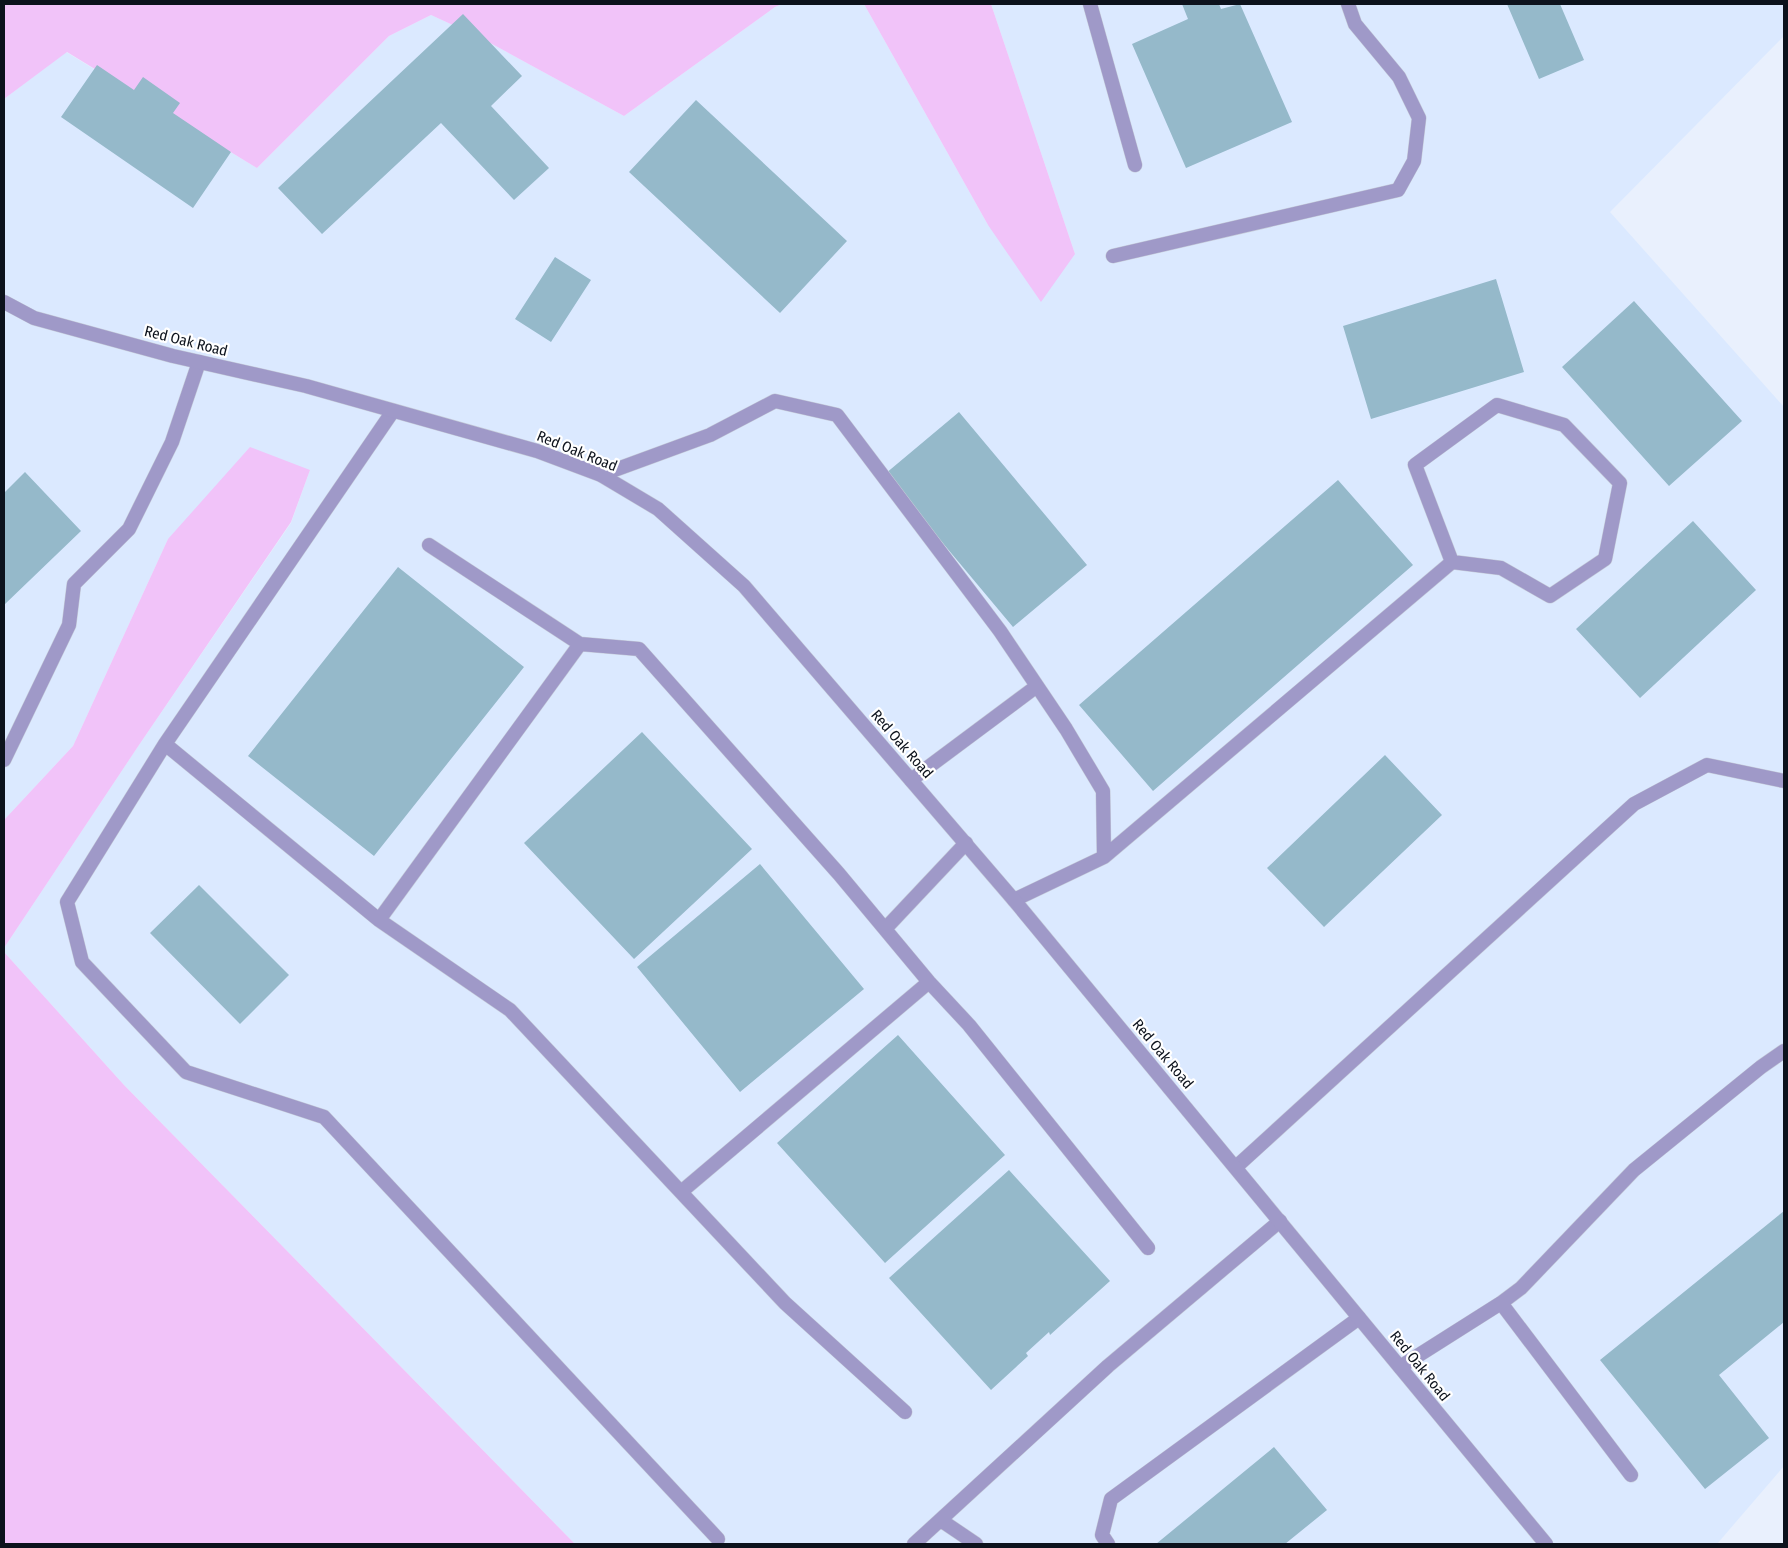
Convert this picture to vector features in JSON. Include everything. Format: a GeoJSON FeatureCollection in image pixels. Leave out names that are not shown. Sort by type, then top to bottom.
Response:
{"type":"FeatureCollection","features":[{"type":"Feature","properties":{"kind":"street"},"geometry":{"type":"LineString","coordinates":[[1090,4],[1135,165]]}},
{"type":"Feature","properties":{"kind":"street"},"geometry":{"type":"LineString","coordinates":[[1114,256],[1398,190],[1414,161],[1419,118],[1399,77],[1355,24],[1348,4]]}},
{"type":"Feature","properties":{"kind":"street","name":"Red Oak Road"},"geometry":{"type":"LineString","coordinates":[[4,302],[34,318],[199,362],[306,386],[537,451],[601,475],[658,509],[744,586],[966,843],[1546,1544]]}},
{"type":"Feature","properties":{"kind":"street"},"geometry":{"type":"LineString","coordinates":[[4,760],[69,625],[74,584],[129,529],[172,442],[199,362]]}},
{"type":"Feature","properties":{"kind":"street"},"geometry":{"type":"LineString","coordinates":[[601,475],[710,436],[775,401],[837,415],[1000,631],[1066,729],[1103,791],[1104,857]]}},
{"type":"Feature","properties":{"kind":"street"},"geometry":{"type":"LineString","coordinates":[[1014,900],[1104,857],[1452,562],[1501,568],[1550,596],[1605,559],[1620,483],[1564,425],[1497,405],[1415,465],[1452,562]]}},
{"type":"Feature","properties":{"kind":"street"},"geometry":{"type":"LineString","coordinates":[[393,411],[165,744],[67,902],[82,962],[186,1072],[324,1117],[718,1540]]}},
{"type":"Feature","properties":{"kind":"street"},"geometry":{"type":"LineString","coordinates":[[429,545],[580,644],[639,649],[839,874],[930,982],[969,1025],[1148,1248]]}},
{"type":"Feature","properties":{"kind":"street"},"geometry":{"type":"LineString","coordinates":[[379,920],[580,644]]}},
{"type":"Feature","properties":{"kind":"street"},"geometry":{"type":"LineString","coordinates":[[911,780],[1037,686]]}},
{"type":"Feature","properties":{"kind":"street"},"geometry":{"type":"LineString","coordinates":[[165,744],[379,920],[510,1010],[785,1304],[905,1412]]}},
{"type":"Feature","properties":{"kind":"street"},"geometry":{"type":"LineString","coordinates":[[1236,1167],[1634,804],[1707,766],[1784,781]]}},
{"type":"Feature","properties":{"kind":"street"},"geometry":{"type":"LineString","coordinates":[[885,929],[966,843]]}},
{"type":"Feature","properties":{"kind":"street"},"geometry":{"type":"LineString","coordinates":[[681,1192],[930,982]]}},
{"type":"Feature","properties":{"kind":"street"},"geometry":{"type":"LineString","coordinates":[[1400,1368],[1522,1288],[1634,1170],[1784,1051]]}},
{"type":"Feature","properties":{"kind":"street"},"geometry":{"type":"LineString","coordinates":[[914,1544],[1108,1366],[1280,1222]]}},
{"type":"Feature","properties":{"kind":"street"},"geometry":{"type":"LineString","coordinates":[[1501,1302],[1631,1475]]}},
{"type":"Feature","properties":{"kind":"street"},"geometry":{"type":"LineString","coordinates":[[1108,1544],[1102,1535],[1111,1499],[1359,1318]]}},
{"type":"Feature","properties":{"kind":"street"},"geometry":{"type":"LineString","coordinates":[[942,1520],[976,1544]]}},
{"type":"Feature","properties":{"kind":"shaded area"},"geometry":{"type":"Polygon","coordinates":[[[4,4],[782,4],[775,7],[624,116],[481,38],[431,15],[389,36],[257,168],[67,52],[4,99],[4,4]]]}},
{"type":"Feature","properties":{"kind":"shaded area"},"geometry":{"type":"Polygon","coordinates":[[[782,4],[864,4],[988,225],[1075,254],[991,4],[1784,4],[1784,36],[1610,212],[1784,407],[1784,1466],[1717,1544],[575,1544],[124,1085],[4,952],[4,948],[139,745],[291,523],[310,470],[168,539],[73,746],[4,820],[4,99],[66,52],[257,168],[389,36],[431,15],[481,38],[624,116],[775,7],[782,4]]]}},
{"type":"Feature","properties":{"kind":"shaded area"},"geometry":{"type":"Polygon","coordinates":[[[864,4],[991,4],[1075,254],[1041,302],[988,225],[864,4]]]}},
{"type":"Feature","properties":{"kind":"shaded area"},"geometry":{"type":"Polygon","coordinates":[[[250,447],[310,470],[291,522],[4,948],[4,820],[73,746],[168,539],[250,447]]]}},
{"type":"Feature","properties":{"kind":"shaded area"},"geometry":{"type":"Polygon","coordinates":[[[4,952],[124,1085],[575,1544],[4,1544],[4,952]]]}},
{"type":"Feature","properties":{"kind":"building"},"geometry":{"type":"Polygon","coordinates":[[[1182,4],[1219,4],[1221,9],[1240,4],[1292,122],[1186,168],[1132,44],[1188,19],[1182,4]]]}},
{"type":"Feature","properties":{"kind":"building"},"geometry":{"type":"Polygon","coordinates":[[[1507,4],[1560,4],[1584,60],[1539,79],[1507,4]]]}},
{"type":"Feature","properties":{"kind":"building"},"geometry":{"type":"Polygon","coordinates":[[[463,14],[522,76],[491,106],[549,168],[514,200],[441,123],[322,234],[278,188],[463,14]]]}},
{"type":"Feature","properties":{"kind":"building"},"geometry":{"type":"Polygon","coordinates":[[[97,65],[134,90],[143,77],[180,103],[173,113],[231,152],[193,208],[61,117],[97,65]]]}},
{"type":"Feature","properties":{"kind":"building"},"geometry":{"type":"Polygon","coordinates":[[[696,100],[847,241],[780,313],[629,172],[696,100]]]}},
{"type":"Feature","properties":{"kind":"building"},"geometry":{"type":"Polygon","coordinates":[[[555,257],[591,280],[551,342],[515,319],[555,257]]]}},
{"type":"Feature","properties":{"kind":"building"},"geometry":{"type":"Polygon","coordinates":[[[1496,279],[1524,372],[1371,419],[1343,326],[1496,279]]]}},
{"type":"Feature","properties":{"kind":"building"},"geometry":{"type":"Polygon","coordinates":[[[1634,301],[1742,421],[1669,486],[1562,367],[1634,301]]]}},
{"type":"Feature","properties":{"kind":"building"},"geometry":{"type":"Polygon","coordinates":[[[959,412],[1087,565],[1013,627],[885,474],[959,412]]]}},
{"type":"Feature","properties":{"kind":"building"},"geometry":{"type":"Polygon","coordinates":[[[25,472],[81,531],[4,605],[4,493],[25,472]]]}},
{"type":"Feature","properties":{"kind":"building"},"geometry":{"type":"Polygon","coordinates":[[[1338,480],[1413,565],[1153,791],[1079,705],[1338,480]]]}},
{"type":"Feature","properties":{"kind":"building"},"geometry":{"type":"Polygon","coordinates":[[[1693,521],[1756,590],[1640,698],[1576,629],[1693,521]]]}},
{"type":"Feature","properties":{"kind":"building"},"geometry":{"type":"Polygon","coordinates":[[[398,567],[524,667],[374,856],[248,756],[398,567]]]}},
{"type":"Feature","properties":{"kind":"building"},"geometry":{"type":"Polygon","coordinates":[[[642,732],[752,849],[634,959],[524,843],[642,732]]]}},
{"type":"Feature","properties":{"kind":"building"},"geometry":{"type":"Polygon","coordinates":[[[1385,755],[1442,815],[1324,927],[1267,868],[1385,755]]]}},
{"type":"Feature","properties":{"kind":"building"},"geometry":{"type":"Polygon","coordinates":[[[760,864],[864,989],[740,1092],[637,967],[760,864]]]}},
{"type":"Feature","properties":{"kind":"building"},"geometry":{"type":"Polygon","coordinates":[[[199,885],[289,975],[240,1024],[150,933],[199,885]]]}},
{"type":"Feature","properties":{"kind":"building"},"geometry":{"type":"Polygon","coordinates":[[[898,1035],[1005,1155],[885,1263],[777,1143],[898,1035]]]}},
{"type":"Feature","properties":{"kind":"building"},"geometry":{"type":"Polygon","coordinates":[[[1009,1170],[1110,1281],[1050,1335],[1049,1332],[1026,1353],[1028,1356],[991,1390],[889,1278],[1009,1170]]]}},
{"type":"Feature","properties":{"kind":"building"},"geometry":{"type":"Polygon","coordinates":[[[1784,1211],[1784,1322],[1719,1375],[1769,1438],[1705,1489],[1600,1360],[1784,1211]]]}},
{"type":"Feature","properties":{"kind":"building"},"geometry":{"type":"Polygon","coordinates":[[[1274,1447],[1327,1510],[1285,1544],[1156,1544],[1274,1447]]]}}]}
